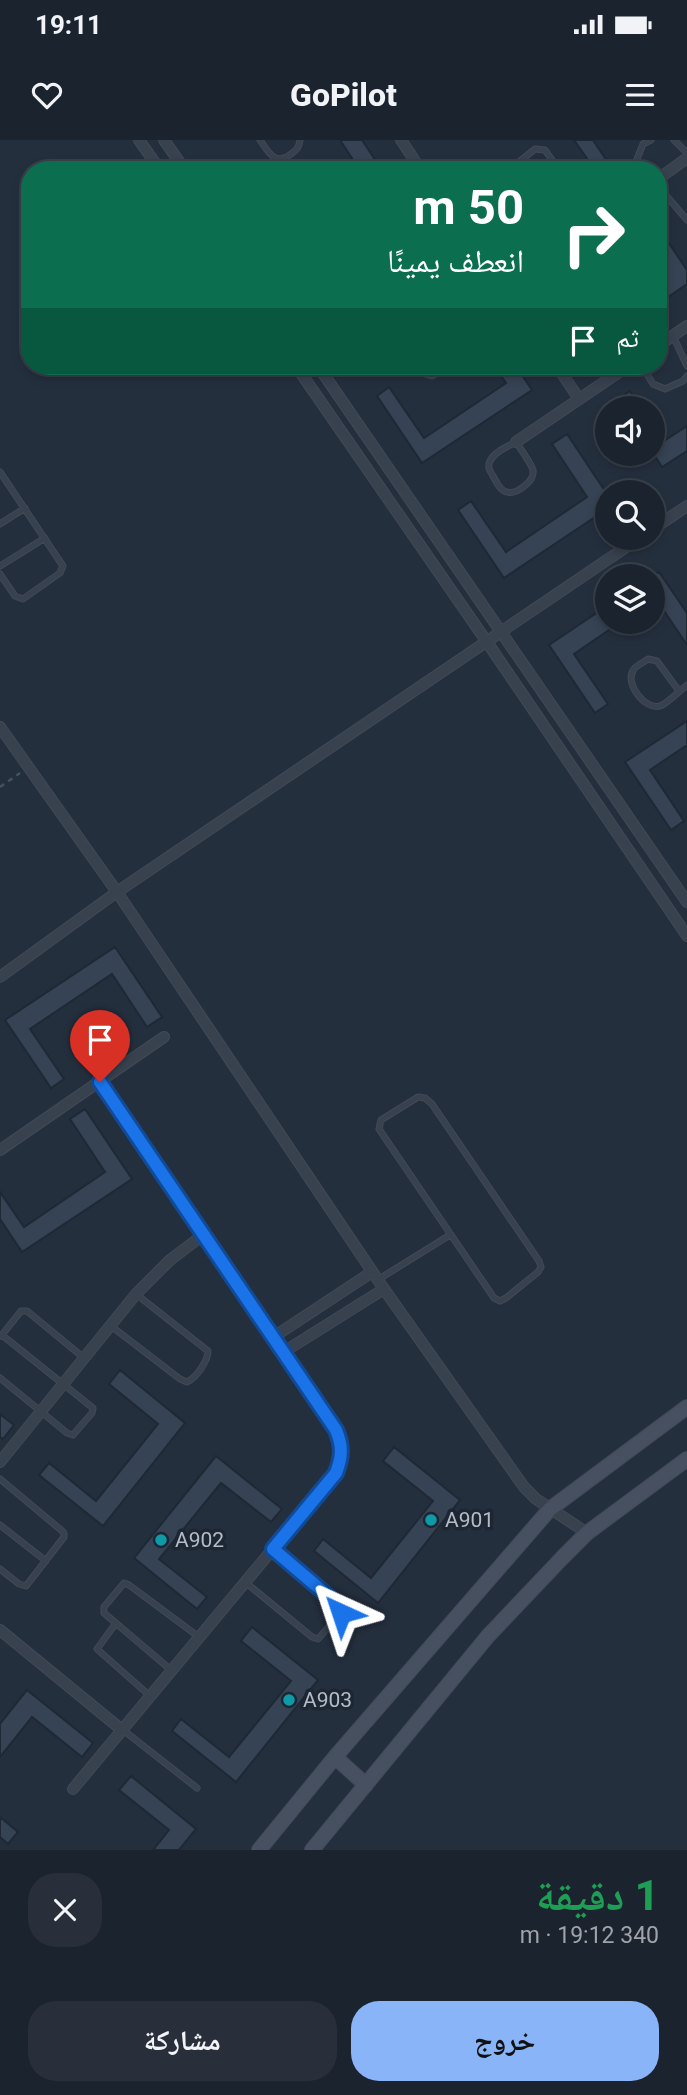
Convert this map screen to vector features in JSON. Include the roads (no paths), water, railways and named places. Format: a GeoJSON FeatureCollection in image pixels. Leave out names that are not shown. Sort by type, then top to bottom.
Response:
{"type":"FeatureCollection","features":[{"type":"Feature","properties":{"kind":"street"},"geometry":{"type":"LineString","coordinates":[[139,140],[154,161]]}},
{"type":"Feature","properties":{"kind":"street"},"geometry":{"type":"LineString","coordinates":[[164,140],[179,161]]}},
{"type":"Feature","properties":{"kind":"street"},"geometry":{"type":"LineString","coordinates":[[401,140],[415,161]]}},
{"type":"Feature","properties":{"kind":"street"},"geometry":{"type":"LineString","coordinates":[[667,172],[687,158]]}},
{"type":"Feature","properties":{"kind":"street"},"geometry":{"type":"LineString","coordinates":[[667,339],[687,326]]}},
{"type":"Feature","properties":{"kind":"street"},"geometry":{"type":"LineString","coordinates":[[302,375],[687,936]]}},
{"type":"Feature","properties":{"kind":"street"},"geometry":{"type":"LineString","coordinates":[[324,375],[687,902]]}},
{"type":"Feature","properties":{"kind":"street"},"geometry":{"type":"LineString","coordinates":[[563,375],[579,399]]}},
{"type":"Feature","properties":{"kind":"street"},"geometry":{"type":"LineString","coordinates":[[516,442],[615,375]]}},
{"type":"Feature","properties":{"kind":"street"},"geometry":{"type":"LineString","coordinates":[[665,521],[687,506]]}},
{"type":"Feature","properties":{"kind":"street"},"geometry":{"type":"LineString","coordinates":[[0,977],[117,892],[622,550]]}},
{"type":"Feature","properties":{"kind":"street"},"geometry":{"type":"LineString","coordinates":[[0,727],[117,892],[378,1280],[524,1487],[550,1509],[587,1533]]}},
{"type":"Feature","properties":{"kind":"street"},"geometry":{"type":"LineString","coordinates":[[0,1150],[164,1037]]}},
{"type":"Feature","properties":{"kind":"street"},"geometry":{"type":"LineString","coordinates":[[73,1789],[336,1473],[342,1444],[336,1430],[100,1082]]}},
{"type":"Feature","properties":{"kind":"street"},"geometry":{"type":"LineString","coordinates":[[0,1462],[136,1294],[170,1260],[203,1235]]}},
{"type":"Feature","properties":{"kind":"street"},"geometry":{"type":"LineString","coordinates":[[272,1338],[378,1280]]}},
{"type":"Feature","properties":{"kind":"street"},"geometry":{"type":"LineString","coordinates":[[282,1353],[378,1280]]}},
{"type":"Feature","properties":{"kind":"street"},"geometry":{"type":"LineString","coordinates":[[259,1850],[335,1757],[550,1509],[687,1407]]}},
{"type":"Feature","properties":{"kind":"street"},"geometry":{"type":"LineString","coordinates":[[312,1850],[488,1636],[587,1533],[687,1459]]}},
{"type":"Feature","properties":{"kind":"street"},"geometry":{"type":"LineString","coordinates":[[0,1630],[122,1730]]}},
{"type":"Feature","properties":{"kind":"street"},"geometry":{"type":"LineString","coordinates":[[335,1757],[366,1785]]}},
{"type":"Feature","properties":{"kind":"lane"},"geometry":{"type":"LineString","coordinates":[[260,140],[272,157],[278,160],[285,159],[296,151],[300,140]]}},
{"type":"Feature","properties":{"kind":"lane"},"geometry":{"type":"LineString","coordinates":[[638,161],[643,144],[651,140]]}},
{"type":"Feature","properties":{"kind":"lane"},"geometry":{"type":"LineString","coordinates":[[674,140],[687,153]]}},
{"type":"Feature","properties":{"kind":"lane"},"geometry":{"type":"LineString","coordinates":[[521,161],[535,149],[544,150],[552,161]]}},
{"type":"Feature","properties":{"kind":"lane"},"geometry":{"type":"LineString","coordinates":[[667,197],[687,220]]}},
{"type":"Feature","properties":{"kind":"lane"},"geometry":{"type":"LineString","coordinates":[[673,335],[687,366]]}},
{"type":"Feature","properties":{"kind":"lane"},"geometry":{"type":"LineString","coordinates":[[648,375],[653,384],[665,389],[683,381],[687,376]]}},
{"type":"Feature","properties":{"kind":"lane"},"geometry":{"type":"LineString","coordinates":[[516,442],[533,470],[532,477],[528,483],[513,492],[506,492],[500,488],[489,464],[493,457],[516,442]]}},
{"type":"Feature","properties":{"kind":"lane"},"geometry":{"type":"LineString","coordinates":[[0,471],[3,482],[63,566],[60,572],[23,599],[15,596],[0,574]]}},
{"type":"Feature","properties":{"kind":"lane"},"geometry":{"type":"LineString","coordinates":[[0,524],[24,508]]}},
{"type":"Feature","properties":{"kind":"lane"},"geometry":{"type":"LineString","coordinates":[[0,566],[45,538]]}},
{"type":"Feature","properties":{"kind":"lane"},"geometry":{"type":"LineString","coordinates":[[679,691],[657,661],[648,659],[634,669],[630,681],[632,689],[651,705],[660,706],[687,685]]}},
{"type":"Feature","properties":{"kind":"lane"},"geometry":{"type":"LineString","coordinates":[[418,1097],[425,1098],[432,1104],[541,1267],[500,1301],[494,1298],[450,1235],[379,1129],[382,1120],[418,1097]]}},
{"type":"Feature","properties":{"kind":"lane"},"geometry":{"type":"LineString","coordinates":[[378,1280],[450,1235]]}},
{"type":"Feature","properties":{"kind":"lane"},"geometry":{"type":"LineString","coordinates":[[111,1326],[180,1379],[187,1382],[192,1380],[208,1356],[208,1351],[136,1294]]}},
{"type":"Feature","properties":{"kind":"lane"},"geometry":{"type":"LineString","coordinates":[[0,1378],[72,1435],[92,1413],[93,1408],[1,1336],[21,1311],[27,1311],[84,1359]]}},
{"type":"Feature","properties":{"kind":"lane"},"geometry":{"type":"LineString","coordinates":[[0,1479],[64,1533],[64,1537],[26,1586],[19,1584],[0,1569]]}},
{"type":"Feature","properties":{"kind":"lane"},"geometry":{"type":"LineString","coordinates":[[0,1525],[46,1561]]}},
{"type":"Feature","properties":{"kind":"lane"},"geometry":{"type":"LineString","coordinates":[[245,1582],[312,1637],[318,1639],[322,1636],[341,1613],[341,1607],[273,1549]]}},
{"type":"Feature","properties":{"kind":"lane"},"geometry":{"type":"LineString","coordinates":[[172,1670],[104,1613],[104,1607],[124,1583],[199,1637]]}},
{"type":"Feature","properties":{"kind":"lane"},"geometry":{"type":"LineString","coordinates":[[116,1623],[97,1649],[150,1696]]}},
{"type":"Feature","properties":{"kind":"lane"},"geometry":{"type":"LineString","coordinates":[[122,1730],[197,1788]]}},
{"type":"Feature","properties":{"kind":"place","name":"A901"},"geometry":{"type":"Point","coordinates":[431,1520]}},
{"type":"Feature","properties":{"kind":"place","name":"A902"},"geometry":{"type":"Point","coordinates":[161,1540]}},
{"type":"Feature","properties":{"kind":"place","name":"A903"},"geometry":{"type":"Point","coordinates":[289,1700]}}]}
